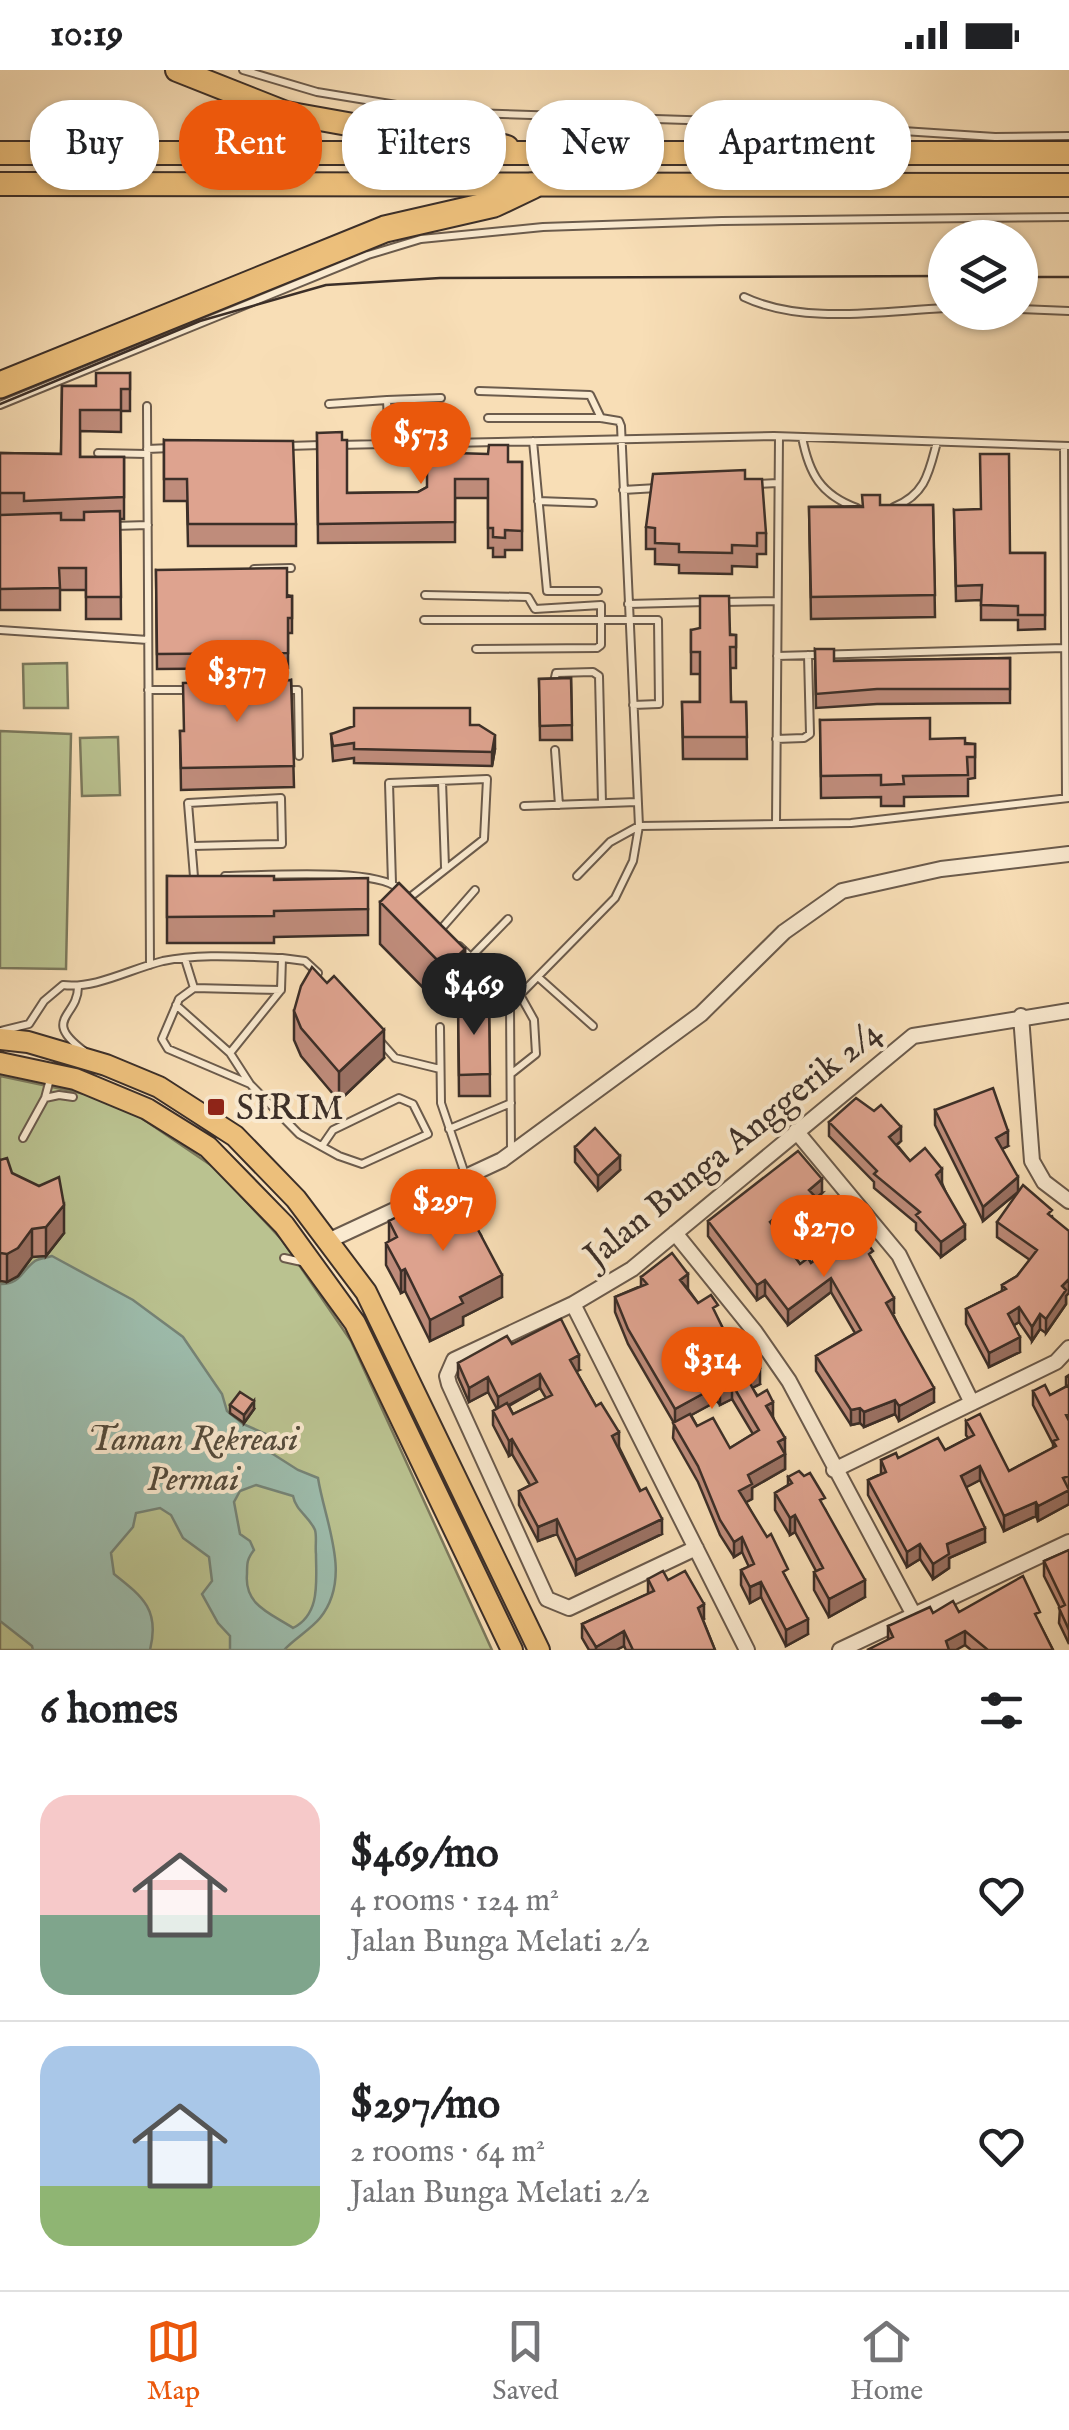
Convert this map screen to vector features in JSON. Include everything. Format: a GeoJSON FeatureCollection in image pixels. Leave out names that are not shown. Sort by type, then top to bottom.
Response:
{"type":"FeatureCollection","features":[{"type":"Feature","properties":{"kind":"highway"},"geometry":{"type":"LineString","coordinates":[[177,70],[286,112],[370,128],[455,133],[526,152]]}},
{"type":"Feature","properties":{"kind":"highway"},"geometry":{"type":"LineString","coordinates":[[0,153],[526,155]]}},
{"type":"Feature","properties":{"kind":"highway"},"geometry":{"type":"LineString","coordinates":[[664,155],[1069,153]]}},
{"type":"Feature","properties":{"kind":"highway"},"geometry":{"type":"LineString","coordinates":[[0,184],[526,186]]}},
{"type":"Feature","properties":{"kind":"highway"},"geometry":{"type":"LineString","coordinates":[[664,186],[1069,184]]}},
{"type":"Feature","properties":{"kind":"highway"},"geometry":{"type":"LineString","coordinates":[[0,385],[384,229],[494,204],[526,189]]}},
{"type":"Feature","properties":{"kind":"main road"},"geometry":{"type":"LineString","coordinates":[[0,1039],[28,1042],[106,1065],[158,1087],[236,1136],[296,1199],[366,1292],[538,1650]]}},
{"type":"Feature","properties":{"kind":"main road"},"geometry":{"type":"LineString","coordinates":[[0,1063],[76,1079],[147,1109],[208,1148],[284,1224],[355,1322],[512,1650]]}},
{"type":"Feature","properties":{"kind":"street"},"geometry":{"type":"LineString","coordinates":[[330,1240],[512,1154],[701,1014],[784,932],[842,891],[940,869],[1069,854]]}},
{"type":"Feature","properties":{"kind":"street","name":"Jalan Bunga Anggerik 2/4"},"geometry":{"type":"LineString","coordinates":[[696,1548],[570,1608],[547,1599],[448,1384],[454,1360],[574,1304],[632,1270],[913,1036],[1069,1011]]}},
{"type":"Feature","properties":{"kind":"street"},"geometry":{"type":"LineString","coordinates":[[1021,1016],[1032,1161],[1044,1182],[1069,1200]]}},
{"type":"Feature","properties":{"kind":"street"},"geometry":{"type":"LineString","coordinates":[[796,1131],[899,1255],[972,1403]]}},
{"type":"Feature","properties":{"kind":"street"},"geometry":{"type":"LineString","coordinates":[[675,1234],[755,1332],[789,1381],[914,1615]]}},
{"type":"Feature","properties":{"kind":"street"},"geometry":{"type":"LineString","coordinates":[[574,1304],[747,1650]]}},
{"type":"Feature","properties":{"kind":"street"},"geometry":{"type":"LineString","coordinates":[[834,1470],[1056,1362],[1069,1348]]}},
{"type":"Feature","properties":{"kind":"street"},"geometry":{"type":"LineString","coordinates":[[840,1650],[1069,1542]]}},
{"type":"Feature","properties":{"kind":"lane"},"geometry":{"type":"LineString","coordinates":[[244,70],[316,92],[439,112],[780,123],[995,137],[1069,136]]}},
{"type":"Feature","properties":{"kind":"lane"},"geometry":{"type":"LineString","coordinates":[[0,405],[368,255],[421,239],[543,227],[1069,216]]}},
{"type":"Feature","properties":{"kind":"lane"},"geometry":{"type":"LineString","coordinates":[[744,297],[764,307],[828,314],[928,309]]}},
{"type":"Feature","properties":{"kind":"lane"},"geometry":{"type":"LineString","coordinates":[[1038,310],[1069,311]]}},
{"type":"Feature","properties":{"kind":"lane"},"geometry":{"type":"LineString","coordinates":[[479,392],[590,395],[602,418]]}},
{"type":"Feature","properties":{"kind":"lane"},"geometry":{"type":"LineString","coordinates":[[329,404],[440,398]]}},
{"type":"Feature","properties":{"kind":"lane"},"geometry":{"type":"LineString","coordinates":[[386,400],[389,444]]}},
{"type":"Feature","properties":{"kind":"lane"},"geometry":{"type":"LineString","coordinates":[[147,406],[150,965]]}},
{"type":"Feature","properties":{"kind":"lane"},"geometry":{"type":"LineString","coordinates":[[488,418],[620,421],[639,826],[633,862],[616,898],[510,1005]]}},
{"type":"Feature","properties":{"kind":"lane"},"geometry":{"type":"LineString","coordinates":[[277,446],[779,437],[1066,446],[1068,798],[851,823],[639,826],[610,842],[577,876]]}},
{"type":"Feature","properties":{"kind":"lane"},"geometry":{"type":"LineString","coordinates":[[776,824],[779,437]]}},
{"type":"Feature","properties":{"kind":"lane"},"geometry":{"type":"LineString","coordinates":[[802,437],[807,464],[818,484],[837,501],[872,510]]}},
{"type":"Feature","properties":{"kind":"lane"},"geometry":{"type":"LineString","coordinates":[[532,441],[547,591],[598,590]]}},
{"type":"Feature","properties":{"kind":"lane"},"geometry":{"type":"LineString","coordinates":[[886,510],[916,495],[926,483],[937,442]]}},
{"type":"Feature","properties":{"kind":"lane"},"geometry":{"type":"LineString","coordinates":[[98,453],[184,448]]}},
{"type":"Feature","properties":{"kind":"lane"},"geometry":{"type":"LineString","coordinates":[[740,485],[778,483]]}},
{"type":"Feature","properties":{"kind":"lane"},"geometry":{"type":"LineString","coordinates":[[623,490],[662,488]]}},
{"type":"Feature","properties":{"kind":"lane"},"geometry":{"type":"LineString","coordinates":[[538,502],[593,503]]}},
{"type":"Feature","properties":{"kind":"lane"},"geometry":{"type":"LineString","coordinates":[[111,526],[148,525]]}},
{"type":"Feature","properties":{"kind":"lane"},"geometry":{"type":"LineString","coordinates":[[238,569],[291,568]]}},
{"type":"Feature","properties":{"kind":"lane"},"geometry":{"type":"LineString","coordinates":[[148,572],[166,571]]}},
{"type":"Feature","properties":{"kind":"lane"},"geometry":{"type":"LineString","coordinates":[[426,595],[528,597],[535,609],[601,605],[602,645],[597,648],[476,648]]}},
{"type":"Feature","properties":{"kind":"lane"},"geometry":{"type":"LineString","coordinates":[[628,604],[777,601]]}},
{"type":"Feature","properties":{"kind":"lane"},"geometry":{"type":"LineString","coordinates":[[424,620],[658,620],[659,704],[633,705]]}},
{"type":"Feature","properties":{"kind":"lane"},"geometry":{"type":"LineString","coordinates":[[0,630],[148,640]]}},
{"type":"Feature","properties":{"kind":"lane"},"geometry":{"type":"LineString","coordinates":[[777,656],[1065,648]]}},
{"type":"Feature","properties":{"kind":"lane"},"geometry":{"type":"LineString","coordinates":[[776,739],[804,738],[810,734],[808,655]]}},
{"type":"Feature","properties":{"kind":"lane"},"geometry":{"type":"LineString","coordinates":[[554,687],[556,672],[593,672],[598,676],[602,803]]}},
{"type":"Feature","properties":{"kind":"lane"},"geometry":{"type":"LineString","coordinates":[[148,690],[204,690]]}},
{"type":"Feature","properties":{"kind":"lane"},"geometry":{"type":"LineString","coordinates":[[280,690],[298,690],[298,756]]}},
{"type":"Feature","properties":{"kind":"lane"},"geometry":{"type":"LineString","coordinates":[[555,750],[559,805]]}},
{"type":"Feature","properties":{"kind":"lane"},"geometry":{"type":"LineString","coordinates":[[392,883],[389,783],[487,779],[484,839],[408,898]]}},
{"type":"Feature","properties":{"kind":"lane"},"geometry":{"type":"LineString","coordinates":[[442,780],[444,868]]}},
{"type":"Feature","properties":{"kind":"lane"},"geometry":{"type":"LineString","coordinates":[[192,846],[282,844],[281,798],[188,803],[194,877]]}},
{"type":"Feature","properties":{"kind":"lane"},"geometry":{"type":"LineString","coordinates":[[524,806],[638,802]]}},
{"type":"Feature","properties":{"kind":"lane"},"geometry":{"type":"LineString","coordinates":[[179,877],[341,875],[392,883],[420,909]]}},
{"type":"Feature","properties":{"kind":"lane"},"geometry":{"type":"LineString","coordinates":[[149,878],[164,877]]}},
{"type":"Feature","properties":{"kind":"lane"},"geometry":{"type":"LineString","coordinates":[[442,929],[475,890]]}},
{"type":"Feature","properties":{"kind":"lane"},"geometry":{"type":"LineString","coordinates":[[430,919],[496,980],[510,1005],[512,1154]]}},
{"type":"Feature","properties":{"kind":"lane"},"geometry":{"type":"LineString","coordinates":[[472,957],[508,919]]}},
{"type":"Feature","properties":{"kind":"lane"},"geometry":{"type":"LineString","coordinates":[[230,1053],[281,990],[282,958]]}},
{"type":"Feature","properties":{"kind":"lane"},"geometry":{"type":"LineString","coordinates":[[185,959],[194,988]]}},
{"type":"Feature","properties":{"kind":"lane"},"geometry":{"type":"LineString","coordinates":[[0,1031],[29,1024],[62,985],[78,987],[150,965],[185,959],[305,961],[329,986]]}},
{"type":"Feature","properties":{"kind":"lane"},"geometry":{"type":"LineString","coordinates":[[538,976],[593,1026]]}},
{"type":"Feature","properties":{"kind":"lane"},"geometry":{"type":"LineString","coordinates":[[78,987],[78,998],[63,1018],[64,1029],[69,1040],[106,1065]]}},
{"type":"Feature","properties":{"kind":"lane"},"geometry":{"type":"LineString","coordinates":[[250,1084],[164,1045],[162,1038],[176,1005],[194,988],[281,990]]}},
{"type":"Feature","properties":{"kind":"lane"},"geometry":{"type":"LineString","coordinates":[[511,1074],[536,1054],[534,1020],[520,995]]}},
{"type":"Feature","properties":{"kind":"lane"},"geometry":{"type":"LineString","coordinates":[[176,1005],[230,1053],[250,1084],[299,1134],[322,1146],[362,1164],[428,1134],[413,1104],[399,1098],[333,1130],[322,1146]]}},
{"type":"Feature","properties":{"kind":"lane"},"geometry":{"type":"LineString","coordinates":[[440,1027],[441,1103],[466,1177]]}},
{"type":"Feature","properties":{"kind":"lane"},"geometry":{"type":"LineString","coordinates":[[368,1029],[395,1058],[440,1069]]}},
{"type":"Feature","properties":{"kind":"lane"},"geometry":{"type":"LineString","coordinates":[[23,1138],[45,1098],[52,1073]]}},
{"type":"Feature","properties":{"kind":"lane"},"geometry":{"type":"LineString","coordinates":[[45,1098],[73,1097]]}},
{"type":"Feature","properties":{"kind":"lane"},"geometry":{"type":"LineString","coordinates":[[450,1129],[511,1103]]}},
{"type":"Feature","properties":{"kind":"lane"},"geometry":{"type":"LineString","coordinates":[[284,1258],[314,1264]]}},
{"type":"Feature","properties":{"kind":"green space"},"geometry":{"type":"Polygon","coordinates":[[[67,663],[68,708],[24,708],[23,664],[67,663]]]}},
{"type":"Feature","properties":{"kind":"green space"},"geometry":{"type":"Polygon","coordinates":[[[0,731],[71,734],[66,969],[0,968],[0,731]]]}},
{"type":"Feature","properties":{"kind":"green space"},"geometry":{"type":"Polygon","coordinates":[[[118,737],[120,795],[82,796],[80,738],[118,737]]]}},
{"type":"Feature","properties":{"kind":"green space","name":"Taman Rekreasi Permai"},"geometry":{"type":"Polygon","coordinates":[[[0,1076],[90,1095],[140,1117],[215,1168],[282,1240],[351,1341],[492,1650],[0,1650],[0,1076]]]}},
{"type":"Feature","properties":{"kind":"shaded area"},"geometry":{"type":"Polygon","coordinates":[[[52,1256],[133,1300],[183,1337],[222,1394],[227,1411],[243,1424],[268,1435],[265,1449],[318,1478],[334,1550],[335,1585],[320,1618],[284,1650],[230,1650],[230,1636],[202,1594],[212,1581],[209,1557],[183,1538],[171,1515],[160,1508],[136,1513],[133,1527],[111,1553],[114,1574],[141,1598],[151,1614],[150,1650],[33,1650],[0,1621],[0,1284],[12,1282],[35,1261],[52,1256]],[[256,1485],[240,1491],[234,1502],[240,1534],[254,1550],[247,1564],[250,1593],[260,1607],[293,1628],[313,1606],[316,1575],[315,1530],[293,1496],[256,1485]]]}},
{"type":"Feature","properties":{"kind":"building"},"geometry":{"type":"Polygon","coordinates":[[[96,373],[130,373],[130,389],[121,389],[121,410],[80,410],[80,457],[124,457],[124,497],[24,501],[24,493],[0,493],[0,453],[61,454],[62,386],[96,386],[96,373]]]}},
{"type":"Feature","properties":{"kind":"building"},"geometry":{"type":"Polygon","coordinates":[[[342,432],[342,440],[347,440],[347,493],[418,492],[427,487],[427,432],[447,432],[447,438],[455,438],[455,453],[488,454],[489,445],[508,445],[508,462],[522,462],[522,531],[505,530],[505,538],[493,537],[493,528],[488,528],[488,479],[455,479],[455,522],[318,524],[317,433],[342,432]]]}},
{"type":"Feature","properties":{"kind":"building"},"geometry":{"type":"Polygon","coordinates":[[[164,440],[293,441],[296,524],[188,524],[187,479],[164,479],[164,440]]]}},
{"type":"Feature","properties":{"kind":"building"},"geometry":{"type":"Polygon","coordinates":[[[980,454],[1009,454],[1010,553],[1045,553],[1045,615],[1018,615],[1018,606],[981,605],[982,585],[956,586],[954,510],[981,509],[980,454]]]}},
{"type":"Feature","properties":{"kind":"building"},"geometry":{"type":"Polygon","coordinates":[[[745,470],[745,479],[762,479],[766,533],[757,533],[757,546],[732,545],[732,553],[679,552],[679,544],[655,543],[655,528],[646,527],[653,474],[745,470]]]}},
{"type":"Feature","properties":{"kind":"building"},"geometry":{"type":"Polygon","coordinates":[[[862,495],[880,495],[880,505],[933,505],[935,595],[811,597],[809,507],[863,507],[862,495]]]}},
{"type":"Feature","properties":{"kind":"building"},"geometry":{"type":"Polygon","coordinates":[[[120,511],[121,597],[86,597],[86,568],[59,568],[60,588],[0,589],[0,515],[61,513],[61,520],[84,520],[84,512],[120,511]]]}},
{"type":"Feature","properties":{"kind":"building"},"geometry":{"type":"Polygon","coordinates":[[[287,568],[287,597],[292,596],[288,653],[157,654],[156,570],[287,568]]]}},
{"type":"Feature","properties":{"kind":"building"},"geometry":{"type":"Polygon","coordinates":[[[700,596],[729,596],[730,635],[736,635],[736,647],[730,647],[731,702],[746,702],[747,737],[683,737],[682,702],[700,702],[700,652],[691,652],[691,630],[700,628],[700,596]]]}},
{"type":"Feature","properties":{"kind":"building"},"geometry":{"type":"Polygon","coordinates":[[[815,649],[834,649],[834,661],[1010,658],[1010,689],[877,689],[816,694],[815,649]]]}},
{"type":"Feature","properties":{"kind":"building"},"geometry":{"type":"Polygon","coordinates":[[[571,678],[572,725],[540,726],[539,679],[571,678]]]}},
{"type":"Feature","properties":{"kind":"building"},"geometry":{"type":"Polygon","coordinates":[[[291,680],[294,766],[181,768],[183,683],[291,680]]]}},
{"type":"Feature","properties":{"kind":"building"},"geometry":{"type":"Polygon","coordinates":[[[354,708],[470,708],[470,725],[479,725],[495,735],[492,752],[354,749],[354,743],[333,746],[331,734],[354,726],[354,708]]]}},
{"type":"Feature","properties":{"kind":"building"},"geometry":{"type":"Polygon","coordinates":[[[930,718],[930,739],[965,738],[965,744],[975,744],[975,757],[967,757],[968,775],[903,776],[904,784],[881,785],[881,775],[821,776],[820,720],[930,718]]]}},
{"type":"Feature","properties":{"kind":"building"},"geometry":{"type":"Polygon","coordinates":[[[167,876],[368,878],[368,909],[274,911],[274,916],[167,917],[167,876]]]}},
{"type":"Feature","properties":{"kind":"building"},"geometry":{"type":"Polygon","coordinates":[[[399,883],[465,949],[445,968],[380,902],[399,883]]]}},
{"type":"Feature","properties":{"kind":"building"},"geometry":{"type":"Polygon","coordinates":[[[312,967],[327,983],[334,976],[384,1030],[339,1072],[301,1028],[294,1011],[312,967]]]}},
{"type":"Feature","properties":{"kind":"building"},"geometry":{"type":"Polygon","coordinates":[[[458,1002],[489,1002],[490,1074],[459,1075],[458,1002]]]}},
{"type":"Feature","properties":{"kind":"building"},"geometry":{"type":"Polygon","coordinates":[[[993,1088],[1008,1131],[996,1138],[1018,1177],[983,1207],[935,1110],[993,1088]]]}},
{"type":"Feature","properties":{"kind":"building"},"geometry":{"type":"Polygon","coordinates":[[[856,1098],[874,1111],[881,1105],[901,1127],[889,1137],[910,1161],[925,1148],[942,1169],[936,1175],[965,1225],[941,1242],[916,1215],[920,1212],[874,1174],[877,1171],[829,1122],[856,1098]]]}},
{"type":"Feature","properties":{"kind":"building"},"geometry":{"type":"Polygon","coordinates":[[[595,1128],[620,1156],[598,1176],[575,1147],[595,1128]]]}},
{"type":"Feature","properties":{"kind":"building"},"geometry":{"type":"Polygon","coordinates":[[[798,1151],[822,1179],[809,1190],[828,1210],[832,1206],[857,1229],[873,1251],[869,1254],[894,1298],[886,1303],[934,1388],[899,1406],[895,1400],[864,1412],[860,1408],[851,1410],[816,1356],[861,1330],[831,1278],[788,1310],[765,1280],[757,1285],[708,1221],[798,1151]],[[794,1202],[770,1222],[800,1264],[808,1258],[811,1263],[835,1245],[794,1202]]]}},
{"type":"Feature","properties":{"kind":"building"},"geometry":{"type":"Polygon","coordinates":[[[7,1158],[12,1173],[39,1186],[59,1177],[64,1205],[46,1227],[32,1229],[18,1248],[7,1254],[0,1253],[0,1160],[7,1158]]]}},
{"type":"Feature","properties":{"kind":"building"},"geometry":{"type":"Polygon","coordinates":[[[1023,1185],[1069,1231],[1069,1279],[1046,1319],[1040,1314],[1032,1327],[1019,1307],[1008,1314],[1020,1337],[989,1353],[966,1309],[1006,1289],[1002,1285],[1017,1276],[1037,1250],[997,1222],[1023,1185]]]}},
{"type":"Feature","properties":{"kind":"building"},"geometry":{"type":"Polygon","coordinates":[[[450,1192],[455,1200],[466,1194],[481,1223],[476,1226],[502,1275],[460,1297],[463,1303],[430,1320],[405,1269],[401,1271],[386,1243],[397,1237],[389,1221],[416,1207],[421,1218],[441,1207],[437,1199],[450,1192]]]}},
{"type":"Feature","properties":{"kind":"building"},"geometry":{"type":"Polygon","coordinates":[[[672,1253],[688,1274],[680,1280],[698,1303],[711,1295],[718,1305],[713,1308],[737,1357],[750,1350],[760,1368],[746,1376],[757,1396],[767,1390],[773,1402],[766,1406],[785,1438],[778,1442],[785,1454],[748,1475],[752,1484],[739,1491],[767,1537],[771,1534],[788,1569],[783,1572],[808,1619],[786,1630],[761,1582],[750,1587],[741,1570],[754,1564],[742,1537],[734,1542],[720,1520],[698,1466],[673,1423],[690,1414],[697,1426],[713,1418],[730,1448],[759,1430],[732,1384],[720,1390],[717,1386],[675,1409],[628,1329],[615,1297],[647,1284],[641,1277],[672,1253]]]}},
{"type":"Feature","properties":{"kind":"building"},"geometry":{"type":"Polygon","coordinates":[[[561,1319],[579,1355],[570,1360],[596,1406],[601,1403],[619,1432],[612,1436],[640,1491],[646,1488],[662,1519],[576,1560],[557,1519],[538,1527],[519,1491],[537,1482],[493,1411],[507,1403],[513,1414],[552,1395],[540,1374],[498,1397],[488,1377],[469,1388],[458,1363],[507,1336],[512,1344],[561,1319]]]}},
{"type":"Feature","properties":{"kind":"building"},"geometry":{"type":"Polygon","coordinates":[[[1045,1385],[1050,1395],[1069,1385],[1069,1476],[1063,1478],[1069,1490],[1038,1506],[1036,1502],[1004,1516],[980,1466],[961,1476],[985,1528],[947,1544],[949,1554],[933,1564],[920,1544],[907,1552],[868,1480],[886,1472],[881,1460],[896,1453],[898,1458],[938,1438],[945,1450],[974,1435],[966,1421],[980,1414],[1009,1471],[1056,1446],[1053,1441],[1058,1439],[1033,1391],[1045,1385]]]}},
{"type":"Feature","properties":{"kind":"building"},"geometry":{"type":"Polygon","coordinates":[[[240,1392],[254,1401],[244,1415],[230,1405],[240,1392]]]}},
{"type":"Feature","properties":{"kind":"building"},"geometry":{"type":"Polygon","coordinates":[[[799,1471],[804,1476],[810,1473],[825,1498],[820,1500],[865,1580],[829,1599],[814,1572],[823,1568],[795,1515],[790,1518],[775,1493],[792,1483],[788,1477],[799,1471]]]}},
{"type":"Feature","properties":{"kind":"building"},"geometry":{"type":"Polygon","coordinates":[[[1069,1550],[1069,1630],[1059,1608],[1065,1605],[1044,1561],[1069,1550]]]}},
{"type":"Feature","properties":{"kind":"building"},"geometry":{"type":"Polygon","coordinates":[[[663,1571],[668,1580],[685,1571],[704,1604],[698,1608],[715,1650],[633,1650],[624,1631],[596,1647],[582,1624],[654,1591],[648,1579],[663,1571]]]}},
{"type":"Feature","properties":{"kind":"building"},"geometry":{"type":"Polygon","coordinates":[[[1023,1576],[1040,1612],[1035,1614],[1053,1650],[988,1650],[965,1631],[946,1641],[949,1650],[867,1650],[893,1637],[888,1626],[930,1607],[933,1613],[953,1601],[959,1612],[1023,1576]]]}},
{"type":"Feature","properties":{"kind":"tram line"},"geometry":{"type":"LineString","coordinates":[[0,404],[200,321],[326,285],[440,278],[928,276]]}},
{"type":"Feature","properties":{"kind":"tram line"},"geometry":{"type":"LineString","coordinates":[[1038,277],[1069,277]]}},
{"type":"Feature","properties":{"kind":"place","name":"SIRIM"},"geometry":{"type":"Point","coordinates":[216,1107]}}]}
